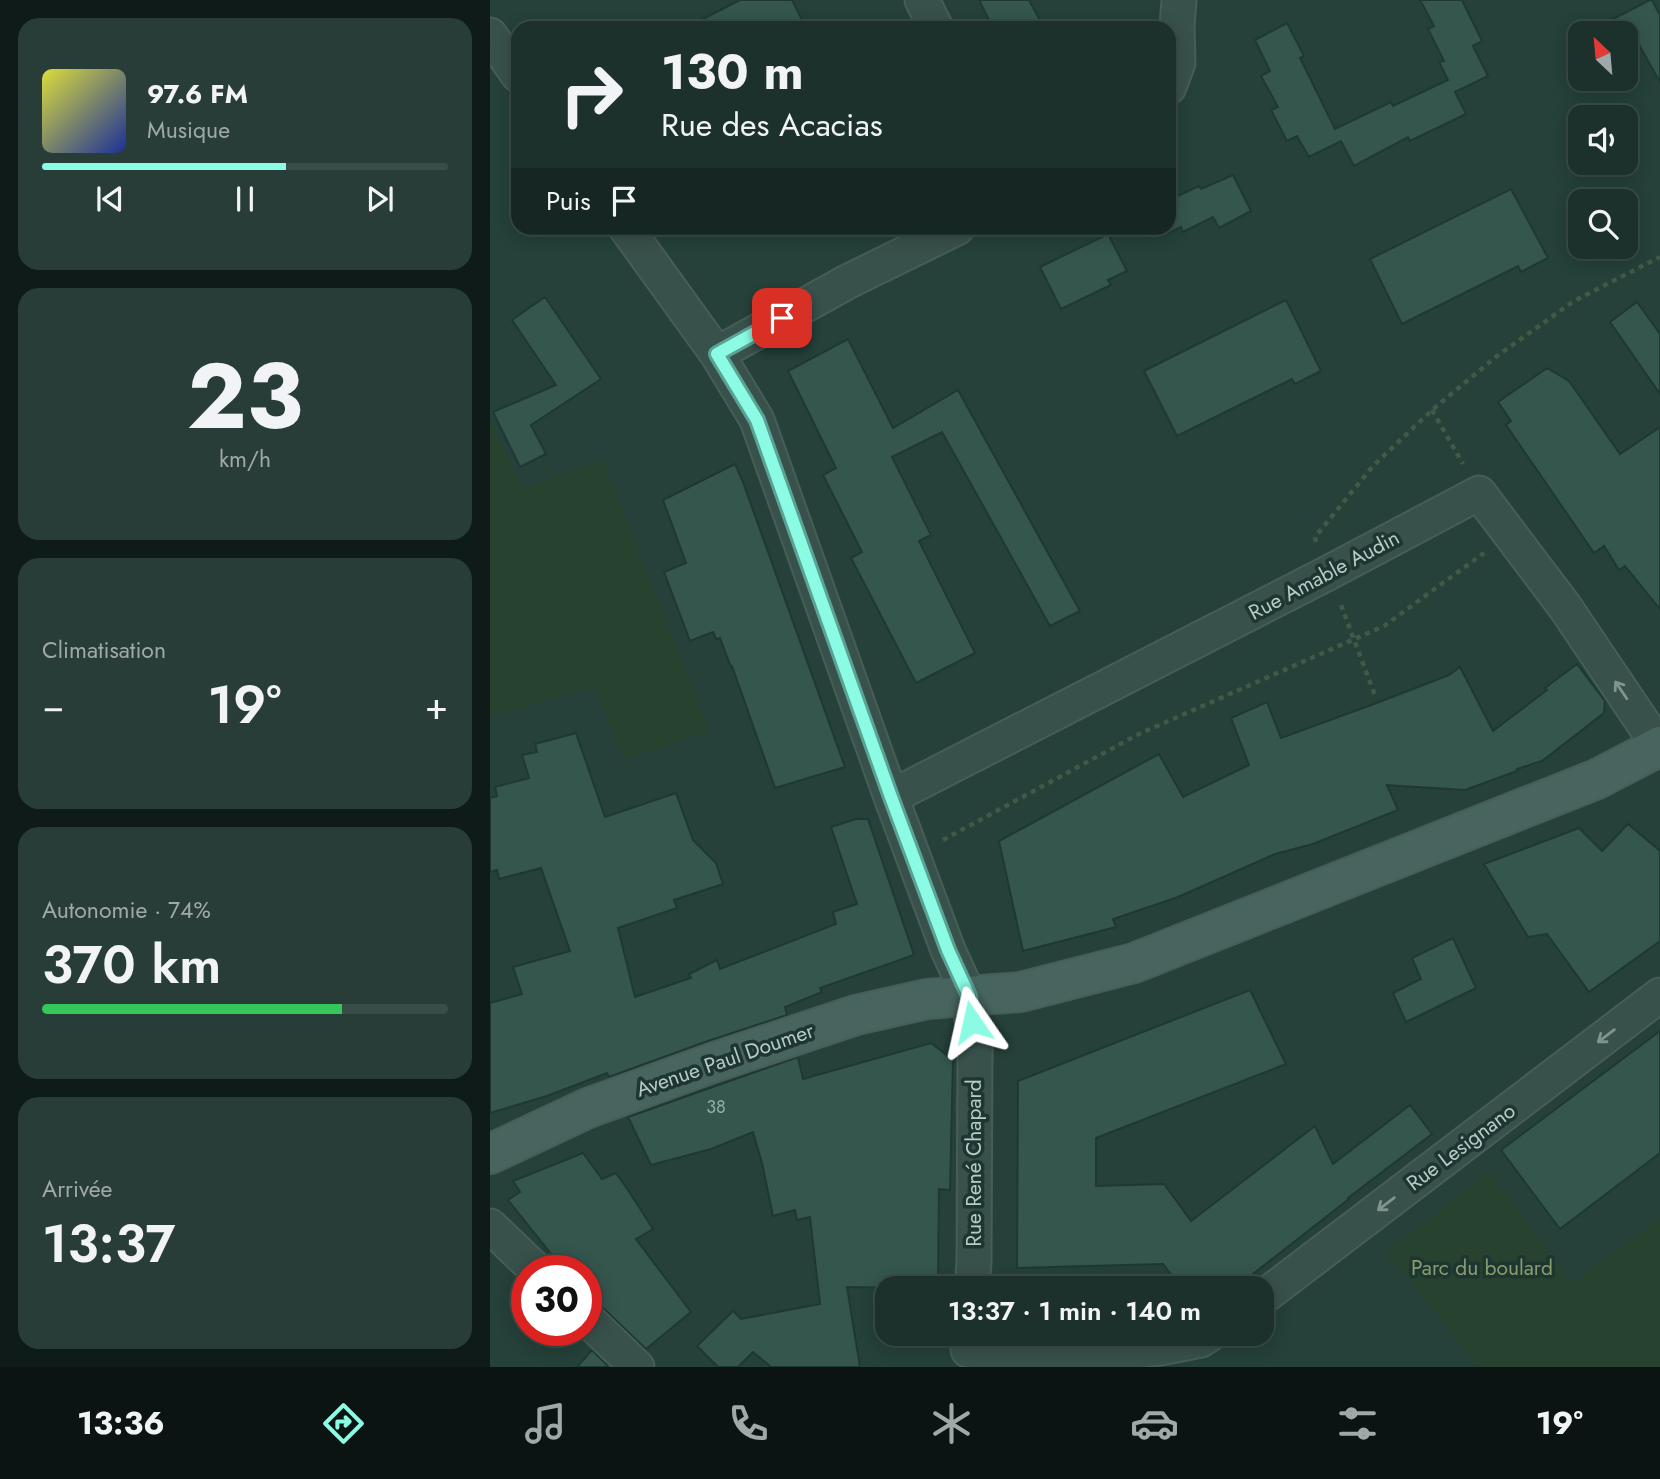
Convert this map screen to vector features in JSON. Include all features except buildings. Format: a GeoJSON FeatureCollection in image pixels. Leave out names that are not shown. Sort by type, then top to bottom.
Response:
{"type":"FeatureCollection","features":[{"type":"Feature","properties":{"kind":"main road","name":"Avenue Paul Doumer"},"geometry":{"type":"LineString","coordinates":[[490,1154],[588,1108],[856,1015],[927,999],[1021,992],[1134,963],[1597,779],[1660,747]]}},
{"type":"Feature","properties":{"kind":"street"},"geometry":{"type":"LineString","coordinates":[[922,0],[932,21]]}},
{"type":"Feature","properties":{"kind":"street"},"geometry":{"type":"LineString","coordinates":[[1176,68],[1179,0]]}},
{"type":"Feature","properties":{"kind":"street"},"geometry":{"type":"LineString","coordinates":[[490,35],[511,65]]}},
{"type":"Feature","properties":{"kind":"street","name":"Rue René Chapard"},"geometry":{"type":"LineString","coordinates":[[631,235],[717,354],[757,420],[891,797],[948,950],[969,996],[975,1048],[973,1276]]}},
{"type":"Feature","properties":{"kind":"street"},"geometry":{"type":"LineString","coordinates":[[717,354],[847,282],[943,235]]}},
{"type":"Feature","properties":{"kind":"street"},"geometry":{"type":"LineString","coordinates":[[1479,493],[1565,607],[1660,747]]}},
{"type":"Feature","properties":{"kind":"street","name":"Rue Amable Audin"},"geometry":{"type":"LineString","coordinates":[[891,797],[1479,493]]}},
{"type":"Feature","properties":{"kind":"street","name":"Rue Lesignano"},"geometry":{"type":"LineString","coordinates":[[1274,1289],[1660,995]]}},
{"type":"Feature","properties":{"kind":"street"},"geometry":{"type":"LineString","coordinates":[[490,1226],[520,1255]]}},
{"type":"Feature","properties":{"kind":"street"},"geometry":{"type":"LineString","coordinates":[[602,1333],[637,1367]]}},
{"type":"Feature","properties":{"kind":"street"},"geometry":{"type":"LineString","coordinates":[[968,1350],[1082,1357],[1170,1346]]}},
{"type":"Feature","properties":{"kind":"path"},"geometry":{"type":"LineString","coordinates":[[1376,698],[1314,537],[1374,466],[1432,410],[1497,356],[1573,301],[1660,257]]}},
{"type":"Feature","properties":{"kind":"path"},"geometry":{"type":"LineString","coordinates":[[1432,410],[1479,493]]}},
{"type":"Feature","properties":{"kind":"path"},"geometry":{"type":"LineString","coordinates":[[913,856],[1139,734],[1384,626],[1510,534]]}},
{"type":"Feature","properties":{"kind":"green space"},"geometry":{"type":"Polygon","coordinates":[[[490,421],[523,488],[603,460],[709,731],[623,760],[595,686],[490,717],[490,421]]]}},
{"type":"Feature","properties":{"kind":"green space","name":"Parc du boulard"},"geometry":{"type":"Polygon","coordinates":[[[1489,1172],[1573,1283],[1660,1217],[1660,1367],[1478,1367],[1387,1251],[1489,1172]]]}},
{"type":"Feature","properties":{"kind":"route"},"geometry":{"type":"LineString","coordinates":[[782,318],[717,354],[757,420],[891,797],[948,950],[969,996],[972,1022]]}}]}
